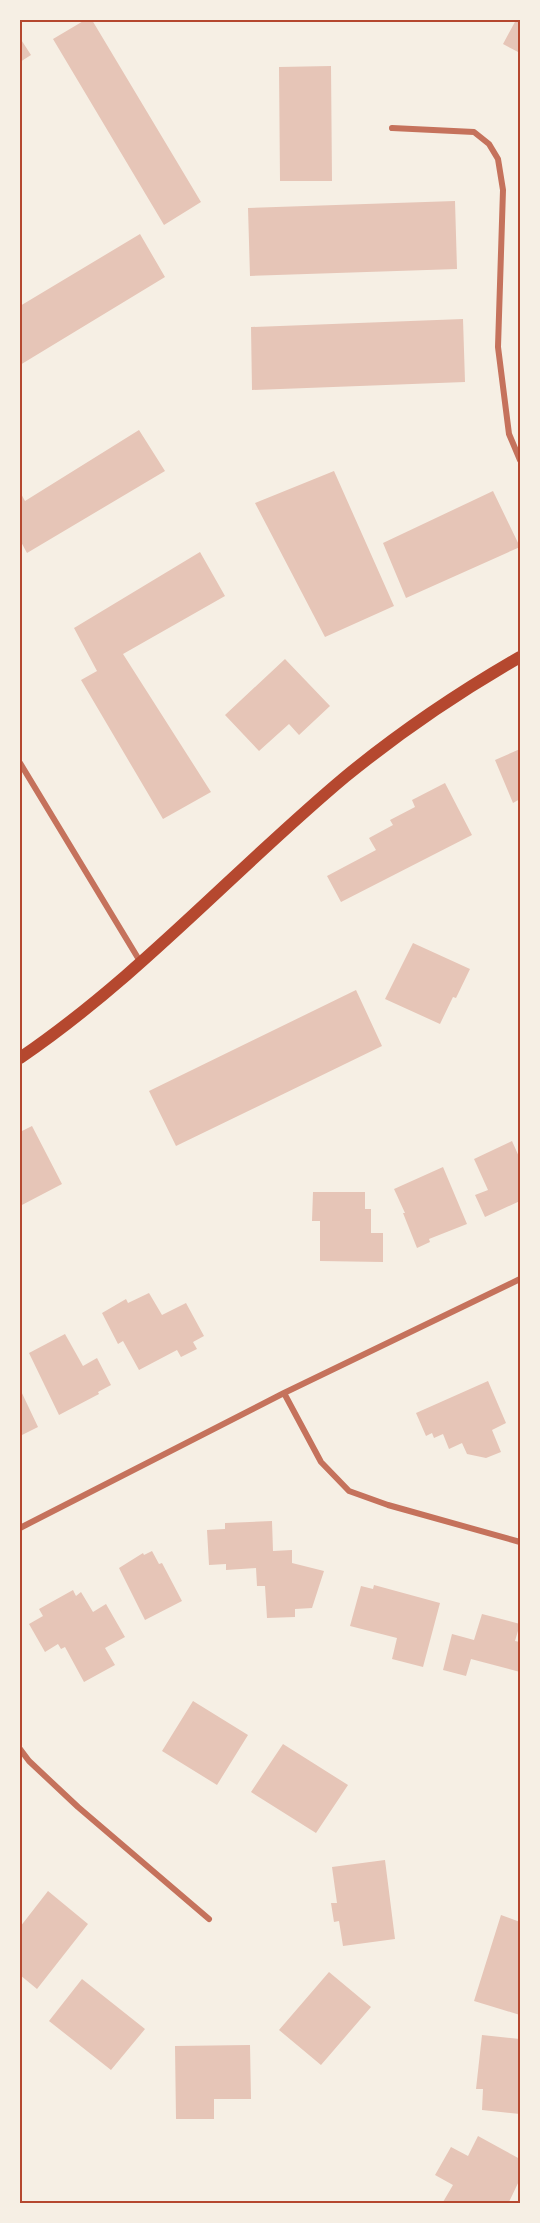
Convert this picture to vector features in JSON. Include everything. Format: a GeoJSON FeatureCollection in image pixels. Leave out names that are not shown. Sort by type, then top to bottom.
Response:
{"type":"FeatureCollection","features":[{"type":"Feature","properties":{"kind":"main road"},"geometry":{"type":"LineString","coordinates":[[20,1058],[98,1000],[141,964],[246,865],[346,777],[424,717],[520,657]]}},
{"type":"Feature","properties":{"kind":"street"},"geometry":{"type":"LineString","coordinates":[[392,128],[474,132],[489,144],[498,159],[502,190],[498,347],[509,434],[520,460]]}},
{"type":"Feature","properties":{"kind":"street"},"geometry":{"type":"LineString","coordinates":[[20,763],[141,964]]}},
{"type":"Feature","properties":{"kind":"street"},"geometry":{"type":"LineString","coordinates":[[20,1528],[284,1393],[520,1278]]}},
{"type":"Feature","properties":{"kind":"street"},"geometry":{"type":"LineString","coordinates":[[284,1393],[321,1461],[349,1491],[388,1505],[520,1542]]}},
{"type":"Feature","properties":{"kind":"street"},"geometry":{"type":"LineString","coordinates":[[20,1749],[28,1761],[78,1807],[209,1919]]}},
{"type":"Feature","properties":{"kind":"building"},"geometry":{"type":"Polygon","coordinates":[[[85,20],[92,20],[201,202],[164,225],[53,39],[85,20]]]}},
{"type":"Feature","properties":{"kind":"building"},"geometry":{"type":"Polygon","coordinates":[[[516,20],[520,20],[520,53],[503,44],[516,20]]]}},
{"type":"Feature","properties":{"kind":"building"},"geometry":{"type":"Polygon","coordinates":[[[20,38],[31,55],[20,62],[20,38]]]}},
{"type":"Feature","properties":{"kind":"building"},"geometry":{"type":"Polygon","coordinates":[[[331,66],[332,181],[280,181],[279,67],[331,66]]]}},
{"type":"Feature","properties":{"kind":"building"},"geometry":{"type":"Polygon","coordinates":[[[455,201],[457,269],[250,276],[248,208],[455,201]]]}},
{"type":"Feature","properties":{"kind":"building"},"geometry":{"type":"Polygon","coordinates":[[[140,234],[165,277],[20,365],[20,306],[140,234]]]}},
{"type":"Feature","properties":{"kind":"building"},"geometry":{"type":"Polygon","coordinates":[[[463,319],[465,382],[252,390],[251,327],[463,319]]]}},
{"type":"Feature","properties":{"kind":"building"},"geometry":{"type":"Polygon","coordinates":[[[139,430],[165,471],[27,553],[20,540],[20,492],[25,501],[139,430]]]}},
{"type":"Feature","properties":{"kind":"building"},"geometry":{"type":"Polygon","coordinates":[[[334,471],[394,606],[325,637],[255,503],[334,471]]]}},
{"type":"Feature","properties":{"kind":"building"},"geometry":{"type":"Polygon","coordinates":[[[493,491],[520,547],[406,598],[383,543],[493,491]]]}},
{"type":"Feature","properties":{"kind":"building"},"geometry":{"type":"Polygon","coordinates":[[[200,552],[225,596],[123,654],[211,792],[163,819],[81,680],[97,671],[74,628],[200,552]]]}},
{"type":"Feature","properties":{"kind":"building"},"geometry":{"type":"Polygon","coordinates":[[[285,659],[330,706],[299,735],[289,724],[259,751],[225,715],[285,659]]]}},
{"type":"Feature","properties":{"kind":"building"},"geometry":{"type":"Polygon","coordinates":[[[520,749],[520,799],[513,803],[495,760],[520,749]]]}},
{"type":"Feature","properties":{"kind":"building"},"geometry":{"type":"Polygon","coordinates":[[[445,783],[472,835],[341,902],[327,876],[376,850],[369,838],[393,825],[390,820],[415,807],[412,800],[445,783]]]}},
{"type":"Feature","properties":{"kind":"building"},"geometry":{"type":"Polygon","coordinates":[[[413,943],[470,969],[440,1024],[385,999],[413,943]]]}},
{"type":"Feature","properties":{"kind":"building"},"geometry":{"type":"Polygon","coordinates":[[[356,990],[382,1046],[176,1146],[149,1091],[356,990]]]}},
{"type":"Feature","properties":{"kind":"building"},"geometry":{"type":"Polygon","coordinates":[[[32,1126],[62,1184],[20,1206],[20,1132],[32,1126]]]}},
{"type":"Feature","properties":{"kind":"building"},"geometry":{"type":"Polygon","coordinates":[[[512,1141],[520,1159],[520,1201],[485,1217],[475,1195],[488,1190],[474,1159],[512,1141]]]}},
{"type":"Feature","properties":{"kind":"building"},"geometry":{"type":"Polygon","coordinates":[[[443,1167],[467,1224],[429,1239],[430,1242],[417,1248],[394,1189],[443,1167]]]}},
{"type":"Feature","properties":{"kind":"building"},"geometry":{"type":"Polygon","coordinates":[[[313,1192],[365,1192],[365,1209],[371,1209],[371,1233],[383,1233],[383,1262],[320,1261],[320,1221],[312,1221],[313,1192]]]}},
{"type":"Feature","properties":{"kind":"building"},"geometry":{"type":"Polygon","coordinates":[[[149,1293],[162,1315],[186,1303],[204,1336],[193,1342],[197,1349],[181,1357],[177,1350],[139,1370],[123,1341],[118,1344],[102,1313],[126,1299],[128,1303],[149,1293]]]}},
{"type":"Feature","properties":{"kind":"building"},"geometry":{"type":"Polygon","coordinates":[[[65,1334],[83,1366],[97,1358],[111,1385],[59,1415],[29,1353],[65,1334]]]}},
{"type":"Feature","properties":{"kind":"building"},"geometry":{"type":"Polygon","coordinates":[[[488,1381],[506,1423],[492,1430],[501,1452],[486,1458],[467,1454],[462,1443],[449,1449],[443,1434],[434,1438],[432,1433],[426,1436],[416,1413],[488,1381]]]}},
{"type":"Feature","properties":{"kind":"building"},"geometry":{"type":"Polygon","coordinates":[[[20,1389],[38,1427],[20,1436],[20,1389]]]}},
{"type":"Feature","properties":{"kind":"building"},"geometry":{"type":"Polygon","coordinates":[[[272,1521],[273,1551],[292,1550],[292,1563],[324,1571],[312,1608],[295,1609],[295,1617],[267,1618],[265,1586],[257,1586],[256,1568],[226,1570],[226,1564],[209,1565],[207,1530],[225,1529],[225,1523],[272,1521]]]}},
{"type":"Feature","properties":{"kind":"building"},"geometry":{"type":"Polygon","coordinates":[[[152,1551],[159,1564],[162,1563],[182,1601],[145,1620],[119,1568],[143,1553],[144,1555],[152,1551]]]}},
{"type":"Feature","properties":{"kind":"building"},"geometry":{"type":"Polygon","coordinates":[[[374,1585],[440,1603],[423,1667],[392,1659],[397,1638],[350,1626],[361,1586],[373,1589],[374,1585]]]}},
{"type":"Feature","properties":{"kind":"building"},"geometry":{"type":"Polygon","coordinates":[[[73,1590],[76,1596],[81,1592],[93,1612],[106,1604],[125,1637],[105,1648],[115,1665],[84,1682],[65,1647],[61,1649],[58,1644],[45,1652],[29,1624],[43,1616],[39,1609],[73,1590]]]}},
{"type":"Feature","properties":{"kind":"building"},"geometry":{"type":"Polygon","coordinates":[[[482,1614],[520,1624],[515,1641],[520,1642],[520,1672],[471,1659],[466,1676],[443,1670],[452,1634],[474,1640],[482,1614]]]}},
{"type":"Feature","properties":{"kind":"building"},"geometry":{"type":"Polygon","coordinates":[[[193,1701],[248,1735],[217,1785],[162,1751],[193,1701]]]}},
{"type":"Feature","properties":{"kind":"building"},"geometry":{"type":"Polygon","coordinates":[[[283,1744],[348,1785],[316,1833],[251,1792],[283,1744]]]}},
{"type":"Feature","properties":{"kind":"building"},"geometry":{"type":"Polygon","coordinates":[[[385,1860],[395,1939],[343,1946],[339,1921],[334,1922],[331,1903],[337,1903],[332,1867],[385,1860]]]}},
{"type":"Feature","properties":{"kind":"building"},"geometry":{"type":"Polygon","coordinates":[[[48,1891],[88,1924],[37,1989],[20,1975],[20,1927],[48,1891]]]}},
{"type":"Feature","properties":{"kind":"building"},"geometry":{"type":"Polygon","coordinates":[[[501,1915],[520,1922],[520,2015],[474,2001],[501,1915]]]}},
{"type":"Feature","properties":{"kind":"building"},"geometry":{"type":"Polygon","coordinates":[[[329,1972],[371,2007],[321,2065],[279,2030],[329,1972]]]}},
{"type":"Feature","properties":{"kind":"building"},"geometry":{"type":"Polygon","coordinates":[[[82,1979],[145,2029],[111,2070],[49,2021],[82,1979]]]}},
{"type":"Feature","properties":{"kind":"building"},"geometry":{"type":"Polygon","coordinates":[[[482,2035],[520,2039],[520,2114],[482,2110],[483,2089],[476,2089],[482,2035]]]}},
{"type":"Feature","properties":{"kind":"building"},"geometry":{"type":"Polygon","coordinates":[[[250,2045],[251,2099],[214,2099],[214,2119],[176,2119],[175,2046],[250,2045]]]}},
{"type":"Feature","properties":{"kind":"building"},"geometry":{"type":"Polygon","coordinates":[[[478,2136],[520,2159],[520,2179],[508,2204],[445,2204],[443,2202],[453,2185],[435,2175],[451,2147],[468,2156],[478,2136]]]}}]}
